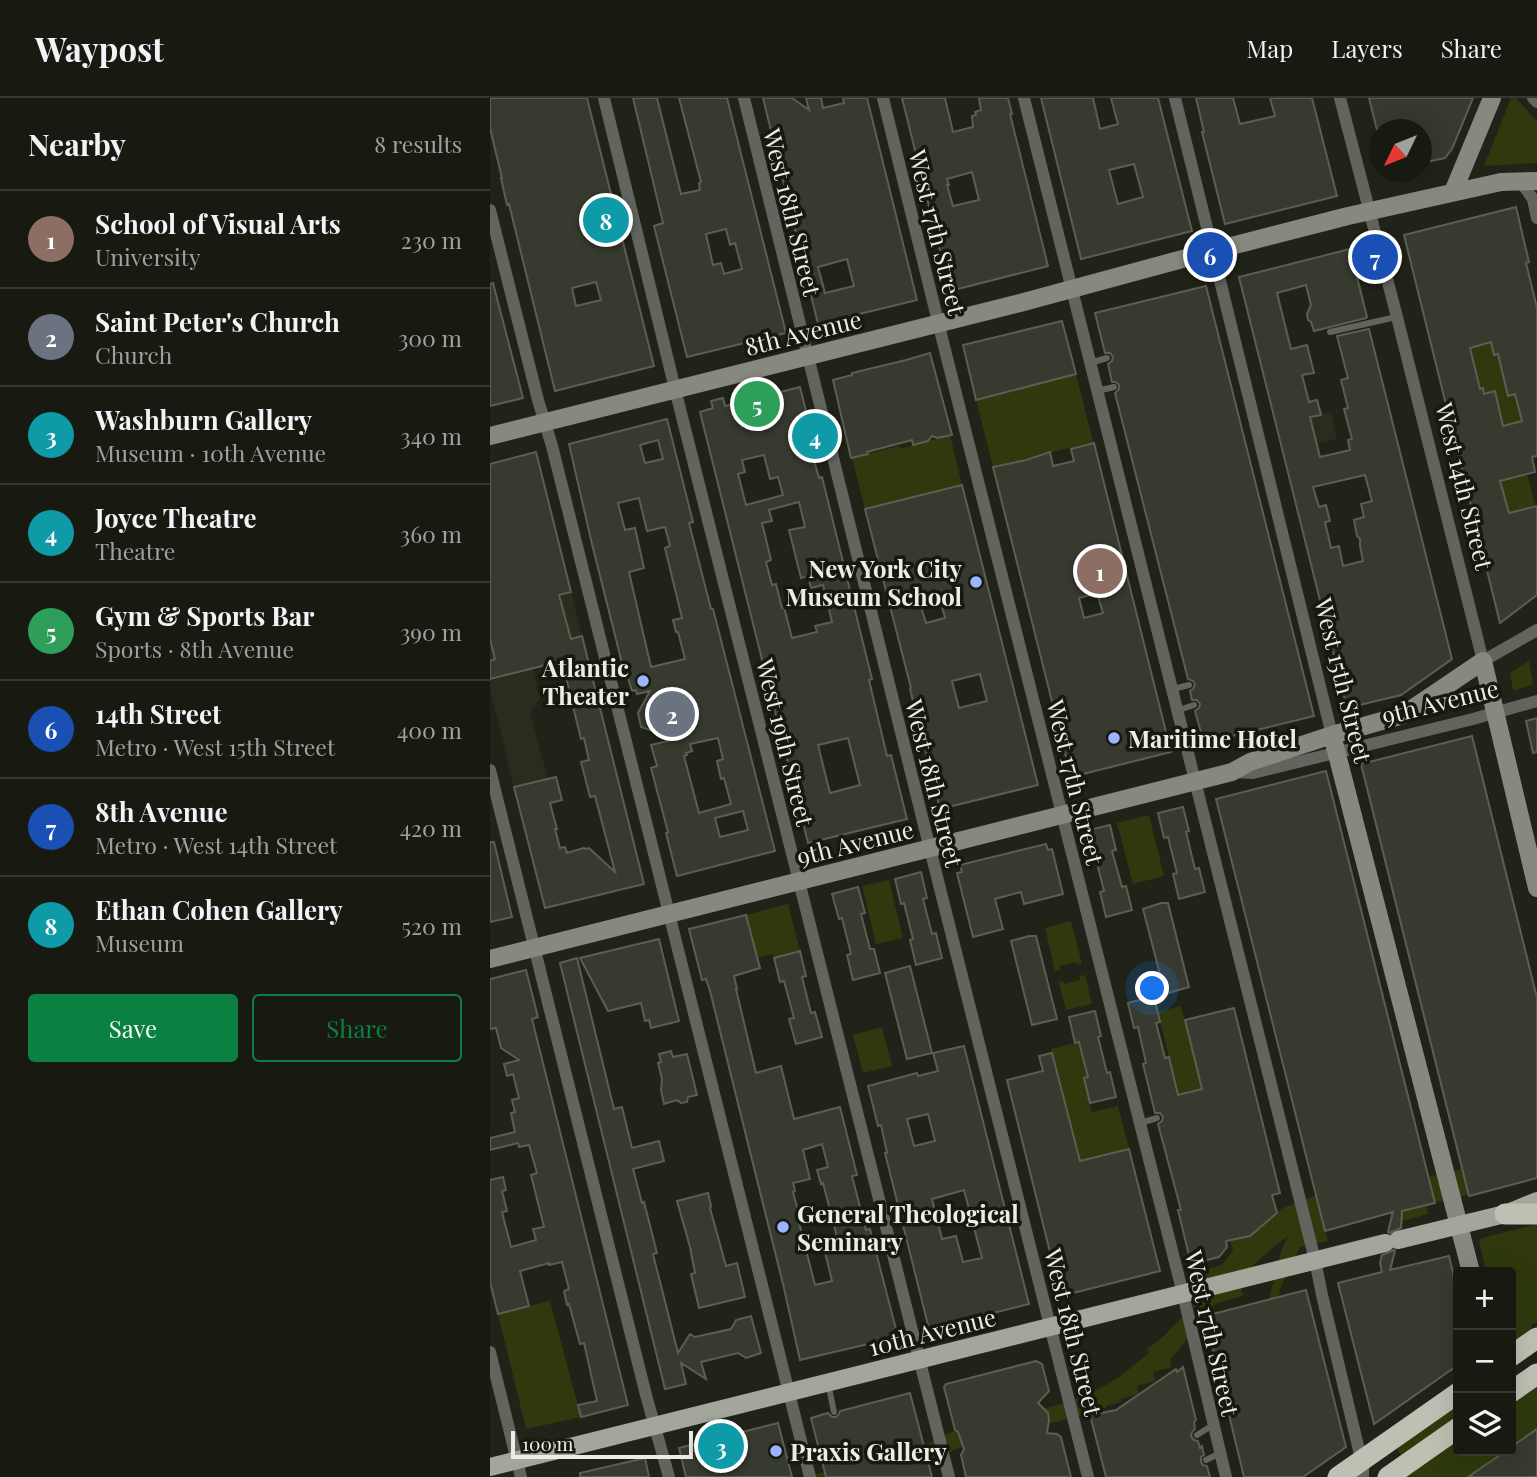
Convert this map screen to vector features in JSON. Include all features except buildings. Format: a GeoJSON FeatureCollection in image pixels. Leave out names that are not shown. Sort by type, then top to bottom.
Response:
{"type":"FeatureCollection","features":[{"type":"Feature","properties":{"kind":"highway"},"geometry":{"type":"LineString","coordinates":[[1504,1214],[1537,1214]]}},
{"type":"Feature","properties":{"kind":"highway"},"geometry":{"type":"LineString","coordinates":[[1516,1353],[1537,1338]]}},
{"type":"Feature","properties":{"kind":"highway"},"geometry":{"type":"LineString","coordinates":[[1338,1477],[1362,1469],[1453,1397]]}},
{"type":"Feature","properties":{"kind":"highway"},"geometry":{"type":"LineString","coordinates":[[1388,1477],[1453,1432]]}},
{"type":"Feature","properties":{"kind":"main road"},"geometry":{"type":"LineString","coordinates":[[1453,192],[1492,98]]}},
{"type":"Feature","properties":{"kind":"main road","name":"8th Avenue"},"geometry":{"type":"LineString","coordinates":[[490,436],[1072,290],[1369,211],[1501,182],[1529,181]]}},
{"type":"Feature","properties":{"kind":"main road","name":"9th Avenue"},"geometry":{"type":"LineString","coordinates":[[490,959],[1233,772],[1250,762],[1334,744],[1403,715],[1483,661]]}},
{"type":"Feature","properties":{"kind":"main road","name":"West 14th Street"},"geometry":{"type":"LineString","coordinates":[[1483,661],[1537,888]]}},
{"type":"Feature","properties":{"kind":"main road","name":"West 15th Street"},"geometry":{"type":"LineString","coordinates":[[1334,744],[1470,1267]]}},
{"type":"Feature","properties":{"kind":"main road","name":"10th Avenue"},"geometry":{"type":"LineString","coordinates":[[490,1467],[519,1468],[655,1425],[1504,1214],[1537,1201]]}},
{"type":"Feature","properties":{"kind":"street","name":"West 19th Street"},"geometry":{"type":"LineString","coordinates":[[604,98],[949,1477]]}},
{"type":"Feature","properties":{"kind":"street","name":"West 18th Street"},"geometry":{"type":"LineString","coordinates":[[744,98],[1088,1477]]}},
{"type":"Feature","properties":{"kind":"street","name":"West 17th Street"},"geometry":{"type":"LineString","coordinates":[[883,98],[1183,1294],[1226,1477]]}},
{"type":"Feature","properties":{"kind":"street"},"geometry":{"type":"LineString","coordinates":[[1024,98],[1315,1260],[1362,1469]]}},
{"type":"Feature","properties":{"kind":"street","name":"West 15th Street"},"geometry":{"type":"LineString","coordinates":[[1175,98],[1334,744]]}},
{"type":"Feature","properties":{"kind":"street","name":"West 14th Street"},"geometry":{"type":"LineString","coordinates":[[1340,98],[1483,661]]}},
{"type":"Feature","properties":{"kind":"street"},"geometry":{"type":"LineString","coordinates":[[1533,98],[1537,102]]}},
{"type":"Feature","properties":{"kind":"street"},"geometry":{"type":"LineString","coordinates":[[1529,181],[1537,218]]}},
{"type":"Feature","properties":{"kind":"street"},"geometry":{"type":"LineString","coordinates":[[490,210],[552,446],[810,1477]]}},
{"type":"Feature","properties":{"kind":"street"},"geometry":{"type":"LineString","coordinates":[[1483,661],[1537,630]]}},
{"type":"Feature","properties":{"kind":"street","name":"9th Avenue"},"geometry":{"type":"LineString","coordinates":[[1334,744],[1473,719],[1537,701]]}},
{"type":"Feature","properties":{"kind":"street"},"geometry":{"type":"LineString","coordinates":[[490,770],[669,1477]]}},
{"type":"Feature","properties":{"kind":"street"},"geometry":{"type":"LineString","coordinates":[[490,1352],[519,1468]]}},
{"type":"Feature","properties":{"kind":"lane"},"geometry":{"type":"LineString","coordinates":[[1330,332],[1397,317]]}},
{"type":"Feature","properties":{"kind":"lane"},"geometry":{"type":"LineString","coordinates":[[1090,363],[1107,358]]}},
{"type":"Feature","properties":{"kind":"lane"},"geometry":{"type":"LineString","coordinates":[[1097,391],[1114,387]]}},
{"type":"Feature","properties":{"kind":"lane"},"geometry":{"type":"LineString","coordinates":[[1173,689],[1189,685]]}},
{"type":"Feature","properties":{"kind":"lane"},"geometry":{"type":"LineString","coordinates":[[1178,710],[1194,705]]}},
{"type":"Feature","properties":{"kind":"lane"},"geometry":{"type":"LineString","coordinates":[[1140,1123],[1157,1118]]}},
{"type":"Feature","properties":{"kind":"lane"},"geometry":{"type":"LineString","coordinates":[[828,1383],[834,1412]]}},
{"type":"Feature","properties":{"kind":"lane"},"geometry":{"type":"LineString","coordinates":[[1197,1435],[1214,1424]]}},
{"type":"Feature","properties":{"kind":"lane"},"geometry":{"type":"LineString","coordinates":[[1206,1460],[1220,1453]]}},
{"type":"Feature","properties":{"kind":"shaded area"},"geometry":{"type":"Polygon","coordinates":[[[1319,400],[1323,414],[1331,412],[1337,439],[1283,452],[1273,412],[1319,400]]]}},
{"type":"Feature","properties":{"kind":"shaded area"},"geometry":{"type":"Polygon","coordinates":[[[567,574],[587,655],[533,668],[540,698],[530,713],[548,779],[514,787],[490,689],[490,593],[567,574]]]}},
{"type":"Feature","properties":{"kind":"green space"},"geometry":{"type":"Polygon","coordinates":[[[1511,98],[1516,98],[1537,121],[1537,163],[1484,166],[1511,98]]]}},
{"type":"Feature","properties":{"kind":"green space"},"geometry":{"type":"Polygon","coordinates":[[[1490,343],[1495,355],[1525,348],[1502,372],[1508,395],[1515,394],[1531,423],[1495,428],[1483,389],[1480,389],[1471,363],[1474,362],[1470,348],[1490,343]]]}},
{"type":"Feature","properties":{"kind":"green space"},"geometry":{"type":"Polygon","coordinates":[[[1076,374],[1093,442],[993,467],[976,400],[1076,374]]]}},
{"type":"Feature","properties":{"kind":"green space"},"geometry":{"type":"Polygon","coordinates":[[[950,435],[962,485],[865,509],[852,458],[899,446],[900,449],[950,435]]]}},
{"type":"Feature","properties":{"kind":"green space"},"geometry":{"type":"Polygon","coordinates":[[[1527,474],[1536,508],[1504,515],[1501,481],[1527,474]]]}},
{"type":"Feature","properties":{"kind":"green space"},"geometry":{"type":"Polygon","coordinates":[[[1529,661],[1533,684],[1513,691],[1510,673],[1529,661]]]}},
{"type":"Feature","properties":{"kind":"green space"},"geometry":{"type":"Polygon","coordinates":[[[1149,815],[1164,876],[1133,884],[1117,823],[1149,815]]]}},
{"type":"Feature","properties":{"kind":"green space"},"geometry":{"type":"Polygon","coordinates":[[[889,880],[903,938],[876,944],[862,886],[889,880]]]}},
{"type":"Feature","properties":{"kind":"green space"},"geometry":{"type":"Polygon","coordinates":[[[788,904],[800,951],[774,958],[773,954],[757,958],[746,915],[788,904]]]}},
{"type":"Feature","properties":{"kind":"green space"},"geometry":{"type":"Polygon","coordinates":[[[1071,921],[1082,964],[1077,965],[1076,962],[1059,966],[1060,970],[1055,971],[1045,928],[1071,921]]]}},
{"type":"Feature","properties":{"kind":"green space"},"geometry":{"type":"Polygon","coordinates":[[[1085,975],[1092,1004],[1066,1010],[1059,982],[1063,981],[1064,984],[1080,980],[1079,976],[1085,975]]]}},
{"type":"Feature","properties":{"kind":"green space"},"geometry":{"type":"Polygon","coordinates":[[[1181,1006],[1202,1089],[1164,1099],[1175,1082],[1158,1012],[1181,1006]]]}},
{"type":"Feature","properties":{"kind":"green space"},"geometry":{"type":"Polygon","coordinates":[[[882,1027],[892,1066],[863,1073],[853,1035],[882,1027]]]}},
{"type":"Feature","properties":{"kind":"green space"},"geometry":{"type":"Polygon","coordinates":[[[1079,1042],[1088,1077],[1084,1079],[1092,1112],[1118,1106],[1129,1149],[1080,1161],[1051,1049],[1079,1042]]]}},
{"type":"Feature","properties":{"kind":"green space"},"geometry":{"type":"Polygon","coordinates":[[[1493,1161],[1529,1180],[1426,1205],[1428,1214],[1403,1221],[1393,1269],[1382,1272],[1390,1214],[1325,1230],[1328,1241],[1300,1247],[1280,1289],[1279,1297],[1269,1299],[1288,1236],[1239,1278],[1243,1296],[1215,1304],[1170,1360],[1172,1367],[1153,1372],[1155,1381],[1137,1386],[1139,1394],[1091,1413],[961,1447],[919,1465],[872,1477],[805,1477],[890,1456],[922,1446],[956,1430],[1058,1405],[1086,1396],[1118,1378],[1149,1353],[1147,1349],[1164,1336],[1202,1296],[1197,1272],[1222,1265],[1233,1250],[1230,1240],[1250,1236],[1281,1209],[1317,1195],[1319,1204],[1493,1161]]]}},
{"type":"Feature","properties":{"kind":"green space"},"geometry":{"type":"Polygon","coordinates":[[[1537,1224],[1537,1322],[1532,1325],[1529,1333],[1516,1342],[1516,1267],[1485,1267],[1479,1240],[1537,1224]]]}},
{"type":"Feature","properties":{"kind":"green space"},"geometry":{"type":"Polygon","coordinates":[[[550,1301],[581,1417],[526,1429],[498,1314],[550,1301]]]}},
{"type":"Feature","properties":{"kind":"green space"},"geometry":{"type":"Polygon","coordinates":[[[1537,1386],[1537,1477],[1406,1477],[1453,1444],[1453,1456],[1516,1456],[1516,1401],[1537,1386]]]}},
{"type":"Feature","properties":{"kind":"green space"},"geometry":{"type":"Polygon","coordinates":[[[1453,1408],[1453,1420],[1403,1458],[1396,1448],[1453,1408]]]}},
{"type":"Feature","properties":{"kind":"place","name":"Ethan Cohen Gallery"},"geometry":{"type":"Point","coordinates":[606,220]}},
{"type":"Feature","properties":{"kind":"place","name":"14th Street"},"geometry":{"type":"Point","coordinates":[1210,255]}},
{"type":"Feature","properties":{"kind":"place","name":"8th Avenue"},"geometry":{"type":"Point","coordinates":[1375,257]}},
{"type":"Feature","properties":{"kind":"place","name":"Gym & Sports Bar"},"geometry":{"type":"Point","coordinates":[757,404]}},
{"type":"Feature","properties":{"kind":"place","name":"Joyce Theatre"},"geometry":{"type":"Point","coordinates":[815,436]}},
{"type":"Feature","properties":{"kind":"place","name":"School of Visual Arts"},"geometry":{"type":"Point","coordinates":[1100,571]}},
{"type":"Feature","properties":{"kind":"place","name":"New York City Museum School"},"geometry":{"type":"Point","coordinates":[976,582]}},
{"type":"Feature","properties":{"kind":"place","name":"Atlantic Theater"},"geometry":{"type":"Point","coordinates":[643,681]}},
{"type":"Feature","properties":{"kind":"place","name":"Saint Peter's Church"},"geometry":{"type":"Point","coordinates":[672,714]}},
{"type":"Feature","properties":{"kind":"place","name":"Maritime Hotel"},"geometry":{"type":"Point","coordinates":[1114,738]}},
{"type":"Feature","properties":{"kind":"place","name":"General Theological Seminary"},"geometry":{"type":"Point","coordinates":[783,1227]}},
{"type":"Feature","properties":{"kind":"place","name":"Washburn Gallery"},"geometry":{"type":"Point","coordinates":[721,1446]}},
{"type":"Feature","properties":{"kind":"place","name":"Praxis Gallery"},"geometry":{"type":"Point","coordinates":[776,1451]}}]}
